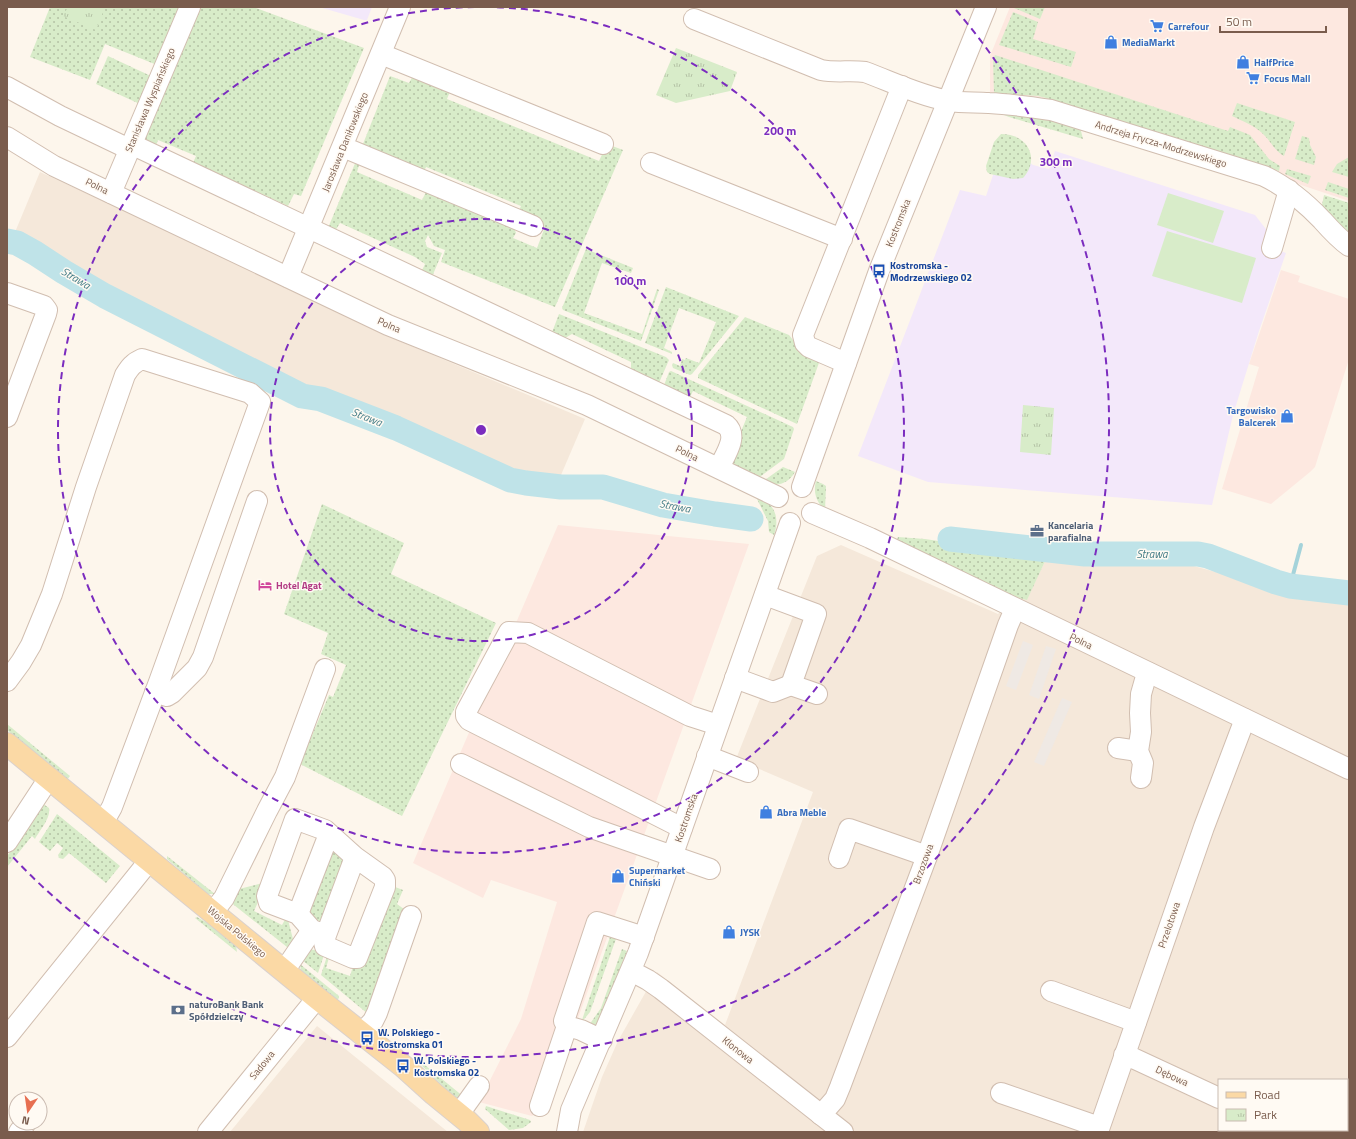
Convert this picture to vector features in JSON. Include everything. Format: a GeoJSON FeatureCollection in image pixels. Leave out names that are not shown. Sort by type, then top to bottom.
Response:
{"type":"FeatureCollection","features":[{"type":"Feature","properties":{"kind":"main road","name":"Wojska Polskiego"},"geometry":{"type":"LineString","coordinates":[[7,744],[361,1034],[403,1066],[468,1122],[487,1132]]}},
{"type":"Feature","properties":{"kind":"street","name":"Stanisława Wyspiańskiego"},"geometry":{"type":"LineString","coordinates":[[110,193],[190,7]]}},
{"type":"Feature","properties":{"kind":"street","name":"Jarosława Daniłowskiego"},"geometry":{"type":"LineString","coordinates":[[288,277],[310,228],[400,7]]}},
{"type":"Feature","properties":{"kind":"street","name":"Kostromska"},"geometry":{"type":"LineString","coordinates":[[802,487],[879,271],[986,7]]}},
{"type":"Feature","properties":{"kind":"street","name":"Andrzeja Frycza-Modrzewskiego"},"geometry":{"type":"LineString","coordinates":[[694,19],[821,70],[829,72],[855,70],[865,72],[948,101],[1015,105],[1051,110],[1264,176],[1289,190],[1306,204],[1341,240],[1349,246]]}},
{"type":"Feature","properties":{"kind":"street"},"geometry":{"type":"LineString","coordinates":[[381,54],[603,144]]}},
{"type":"Feature","properties":{"kind":"street"},"geometry":{"type":"LineString","coordinates":[[846,363],[809,347],[805,343],[803,336],[902,86]]}},
{"type":"Feature","properties":{"kind":"street"},"geometry":{"type":"LineString","coordinates":[[7,87],[60,116],[130,146],[310,228],[726,425],[730,429],[732,435],[719,468]]}},
{"type":"Feature","properties":{"kind":"street","name":"Polna"},"geometry":{"type":"LineString","coordinates":[[7,137],[54,166],[394,328],[587,405],[778,498]]}},
{"type":"Feature","properties":{"kind":"street"},"geometry":{"type":"LineString","coordinates":[[343,147],[533,226]]}},
{"type":"Feature","properties":{"kind":"street"},"geometry":{"type":"LineString","coordinates":[[652,163],[842,239]]}},
{"type":"Feature","properties":{"kind":"street"},"geometry":{"type":"LineString","coordinates":[[1272,248],[1289,190]]}},
{"type":"Feature","properties":{"kind":"street"},"geometry":{"type":"LineString","coordinates":[[7,293],[44,306],[47,310],[7,417]]}},
{"type":"Feature","properties":{"kind":"street"},"geometry":{"type":"LineString","coordinates":[[7,681],[31,645],[52,594],[86,487],[125,375],[131,366],[142,359],[250,393],[260,402],[112,807],[102,823]]}},
{"type":"Feature","properties":{"kind":"street"},"geometry":{"type":"LineString","coordinates":[[796,486],[802,487],[808,491],[812,497],[814,503],[812,513],[808,519],[801,523],[790,523],[783,519],[779,513],[777,505],[778,498],[782,492],[788,488],[796,486]]}},
{"type":"Feature","properties":{"kind":"street"},"geometry":{"type":"LineString","coordinates":[[155,692],[167,696],[172,694],[197,668],[203,657],[257,501]]}},
{"type":"Feature","properties":{"kind":"street","name":"Polna"},"geometry":{"type":"LineString","coordinates":[[812,513],[870,538],[1349,769]]}},
{"type":"Feature","properties":{"kind":"street","name":"Kostromska"},"geometry":{"type":"LineString","coordinates":[[567,1132],[571,1110],[632,971],[790,523]]}},
{"type":"Feature","properties":{"kind":"street"},"geometry":{"type":"LineString","coordinates":[[764,595],[816,614],[791,685]]}},
{"type":"Feature","properties":{"kind":"street","name":"Brzozowa"},"geometry":{"type":"LineString","coordinates":[[821,1115],[835,1099],[840,1087],[927,856],[1008,625],[1015,609]]}},
{"type":"Feature","properties":{"kind":"street"},"geometry":{"type":"LineString","coordinates":[[682,828],[469,720],[466,716],[466,712],[509,632],[528,633],[690,716],[718,725]]}},
{"type":"Feature","properties":{"kind":"street"},"geometry":{"type":"LineString","coordinates":[[213,912],[224,898],[285,777],[325,669]]}},
{"type":"Feature","properties":{"kind":"street"},"geometry":{"type":"LineString","coordinates":[[1141,778],[1143,763],[1138,751],[1141,732],[1141,694],[1145,680],[1149,673]]}},
{"type":"Feature","properties":{"kind":"street"},"geometry":{"type":"LineString","coordinates":[[735,678],[773,692],[791,685],[817,694]]}},
{"type":"Feature","properties":{"kind":"street","name":"Przelotowa"},"geometry":{"type":"LineString","coordinates":[[1098,1129],[1201,833],[1245,718]]}},
{"type":"Feature","properties":{"kind":"street"},"geometry":{"type":"LineString","coordinates":[[1118,748],[1138,751]]}},
{"type":"Feature","properties":{"kind":"street"},"geometry":{"type":"LineString","coordinates":[[707,756],[748,772]]}},
{"type":"Feature","properties":{"kind":"street"},"geometry":{"type":"LineString","coordinates":[[462,764],[589,827],[710,869]]}},
{"type":"Feature","properties":{"kind":"street"},"geometry":{"type":"LineString","coordinates":[[7,842],[49,778]]}},
{"type":"Feature","properties":{"kind":"street"},"geometry":{"type":"LineString","coordinates":[[295,819],[325,830],[355,857],[383,877],[385,884],[359,956],[357,958],[353,958],[328,949],[319,932],[298,914],[269,903],[267,899],[295,819]]}},
{"type":"Feature","properties":{"kind":"street"},"geometry":{"type":"LineString","coordinates":[[839,858],[850,829],[927,856]]}},
{"type":"Feature","properties":{"kind":"street"},"geometry":{"type":"LineString","coordinates":[[298,914],[329,834]]}},
{"type":"Feature","properties":{"kind":"street"},"geometry":{"type":"LineString","coordinates":[[284,971],[319,932],[355,857]]}},
{"type":"Feature","properties":{"kind":"street"},"geometry":{"type":"LineString","coordinates":[[7,1037],[150,861]]}},
{"type":"Feature","properties":{"kind":"street"},"geometry":{"type":"LineString","coordinates":[[361,1034],[373,1021],[377,1013],[412,916]]}},
{"type":"Feature","properties":{"kind":"street"},"geometry":{"type":"LineString","coordinates":[[602,1040],[581,1030],[567,1026],[564,1021],[597,922],[644,937]]}},
{"type":"Feature","properties":{"kind":"street","name":"Klonowa"},"geometry":{"type":"LineString","coordinates":[[632,971],[644,977],[661,989],[843,1132]]}},
{"type":"Feature","properties":{"kind":"street"},"geometry":{"type":"LineString","coordinates":[[1051,992],[1136,1022]]}},
{"type":"Feature","properties":{"kind":"street","name":"Sadowa"},"geometry":{"type":"LineString","coordinates":[[208,1132],[317,998]]}},
{"type":"Feature","properties":{"kind":"street"},"geometry":{"type":"LineString","coordinates":[[540,1106],[567,1026]]}},
{"type":"Feature","properties":{"kind":"street","name":"Dębowa"},"geometry":{"type":"LineString","coordinates":[[1124,1055],[1218,1098]]}},
{"type":"Feature","properties":{"kind":"street"},"geometry":{"type":"LineString","coordinates":[[468,1122],[479,1086]]}},
{"type":"Feature","properties":{"kind":"street"},"geometry":{"type":"LineString","coordinates":[[1001,1093],[1098,1129]]}},
{"type":"Feature","properties":{"kind":"street","name":"Kostromska"},"geometry":{"type":"LineString","coordinates":[[554,1132],[571,1110]]}},
{"type":"Feature","properties":{"kind":"shaded area"},"geometry":{"type":"Polygon","coordinates":[[[319,7],[372,7],[367,20],[364,20],[319,7]]]}},
{"type":"Feature","properties":{"kind":"shaded area"},"geometry":{"type":"Polygon","coordinates":[[[1010,7],[1349,7],[1349,201],[1301,185],[1279,174],[990,94],[990,56],[1010,7]]]}},
{"type":"Feature","properties":{"kind":"shaded area"},"geometry":{"type":"Polygon","coordinates":[[[1055,151],[1255,215],[1269,233],[1272,248],[1286,253],[1259,331],[1233,415],[1212,505],[928,482],[858,456],[960,190],[986,196],[994,172],[1029,162],[1033,165],[1049,169],[1055,151]]]}},
{"type":"Feature","properties":{"kind":"shaded area"},"geometry":{"type":"Polygon","coordinates":[[[40,172],[151,223],[383,334],[585,419],[558,482],[514,478],[412,431],[319,393],[311,392],[206,342],[179,323],[105,286],[45,248],[13,237],[40,172]]]}},
{"type":"Feature","properties":{"kind":"shaded area","name":"Targowisko Balcerek"},"geometry":{"type":"Polygon","coordinates":[[[1281,270],[1300,276],[1298,282],[1349,299],[1349,359],[1315,467],[1271,504],[1222,489],[1259,367],[1249,364],[1281,270]]]}},
{"type":"Feature","properties":{"kind":"shaded area"},"geometry":{"type":"Polygon","coordinates":[[[558,525],[749,544],[546,1107],[532,1116],[479,1102],[521,1019],[557,902],[491,880],[483,898],[413,863],[558,525]]]}},
{"type":"Feature","properties":{"kind":"shaded area"},"geometry":{"type":"Polygon","coordinates":[[[841,545],[998,614],[1016,596],[1027,599],[1047,557],[1075,562],[1190,565],[1234,577],[1270,590],[1349,603],[1349,1132],[583,1132],[602,1077],[618,1041],[657,972],[725,1025],[813,792],[736,759],[817,556],[841,545]]]}},
{"type":"Feature","properties":{"kind":"shaded area"},"geometry":{"type":"Polygon","coordinates":[[[1023,641],[1033,645],[1016,690],[1006,686],[1023,641]]]}},
{"type":"Feature","properties":{"kind":"shaded area"},"geometry":{"type":"Polygon","coordinates":[[[1046,646],[1056,649],[1039,699],[1029,695],[1046,646]]]}},
{"type":"Feature","properties":{"kind":"shaded area"},"geometry":{"type":"Polygon","coordinates":[[[1062,698],[1072,702],[1044,766],[1034,762],[1062,698]]]}},
{"type":"Feature","properties":{"kind":"shaded area"},"geometry":{"type":"Polygon","coordinates":[[[317,1026],[448,1132],[230,1132],[317,1026]]]}},
{"type":"Feature","properties":{"kind":"green space"},"geometry":{"type":"Polygon","coordinates":[[[50,7],[181,7],[157,65],[105,44],[90,80],[30,57],[50,7]]]}},
{"type":"Feature","properties":{"kind":"green space"},"geometry":{"type":"Polygon","coordinates":[[[68,7],[105,7],[96,30],[63,16],[68,7]]]}},
{"type":"Feature","properties":{"kind":"green space"},"geometry":{"type":"Polygon","coordinates":[[[198,7],[253,7],[364,48],[301,196],[294,194],[288,206],[193,163],[196,156],[158,140],[155,148],[148,145],[145,136],[198,7]]]}},
{"type":"Feature","properties":{"kind":"green space"},"geometry":{"type":"Polygon","coordinates":[[[1014,7],[1045,7],[1040,19],[1014,7]]]}},
{"type":"Feature","properties":{"kind":"green space"},"geometry":{"type":"Polygon","coordinates":[[[1013,12],[1038,22],[1033,39],[1076,52],[1071,67],[999,45],[1013,12]]]}},
{"type":"Feature","properties":{"kind":"green space"},"geometry":{"type":"Polygon","coordinates":[[[676,48],[737,72],[730,91],[676,103],[656,95],[676,48]]]}},
{"type":"Feature","properties":{"kind":"green space"},"geometry":{"type":"Polygon","coordinates":[[[995,55],[1228,131],[1230,127],[1250,135],[1269,159],[1280,166],[1279,171],[1046,98],[1038,96],[994,93],[993,59],[995,55]]]}},
{"type":"Feature","properties":{"kind":"green space"},"geometry":{"type":"Polygon","coordinates":[[[108,56],[153,77],[142,105],[96,84],[108,56]]]}},
{"type":"Feature","properties":{"kind":"green space"},"geometry":{"type":"Polygon","coordinates":[[[414,74],[453,84],[447,99],[599,161],[607,144],[623,150],[555,307],[441,262],[445,250],[434,246],[428,235],[425,241],[427,247],[442,253],[429,284],[418,279],[425,264],[415,257],[340,223],[335,231],[328,228],[356,161],[360,162],[357,172],[422,200],[427,190],[514,227],[516,233],[513,238],[537,248],[545,227],[517,215],[521,206],[426,167],[422,176],[359,154],[390,76],[409,83],[414,74]]]}},
{"type":"Feature","properties":{"kind":"green space"},"geometry":{"type":"Polygon","coordinates":[[[1237,103],[1295,122],[1284,156],[1277,151],[1259,130],[1252,125],[1232,116],[1237,103]]]}},
{"type":"Feature","properties":{"kind":"green space"},"geometry":{"type":"Polygon","coordinates":[[[1000,111],[1020,112],[1080,127],[1083,139],[1009,117],[1000,111]]]}},
{"type":"Feature","properties":{"kind":"green space"},"geometry":{"type":"Polygon","coordinates":[[[1001,134],[1018,138],[1028,148],[1031,155],[1031,163],[1023,178],[1013,179],[987,172],[986,166],[994,142],[1001,134]]]}},
{"type":"Feature","properties":{"kind":"green space"},"geometry":{"type":"Polygon","coordinates":[[[1302,136],[1309,138],[1310,145],[1316,157],[1314,165],[1295,159],[1302,136]]]}},
{"type":"Feature","properties":{"kind":"green space"},"geometry":{"type":"Polygon","coordinates":[[[1349,157],[1349,177],[1332,172],[1337,164],[1349,157]]]}},
{"type":"Feature","properties":{"kind":"green space"},"geometry":{"type":"Polygon","coordinates":[[[1287,169],[1311,176],[1308,184],[1285,174],[1287,169]]]}},
{"type":"Feature","properties":{"kind":"green space"},"geometry":{"type":"Polygon","coordinates":[[[1328,182],[1349,189],[1349,198],[1325,190],[1328,182]]]}},
{"type":"Feature","properties":{"kind":"green space"},"geometry":{"type":"Polygon","coordinates":[[[1168,193],[1224,211],[1213,243],[1157,225],[1168,193]]]}},
{"type":"Feature","properties":{"kind":"green space"},"geometry":{"type":"Polygon","coordinates":[[[1324,195],[1349,203],[1349,235],[1323,208],[1322,205],[1324,195]]]}},
{"type":"Feature","properties":{"kind":"green space"},"geometry":{"type":"Polygon","coordinates":[[[1167,231],[1256,258],[1242,303],[1152,276],[1167,231]]]}},
{"type":"Feature","properties":{"kind":"green space"},"geometry":{"type":"Polygon","coordinates":[[[586,249],[633,268],[631,273],[602,263],[584,313],[642,334],[657,289],[659,290],[641,341],[563,310],[562,308],[586,249]]]}},
{"type":"Feature","properties":{"kind":"green space"},"geometry":{"type":"Polygon","coordinates":[[[666,287],[739,316],[690,375],[673,368],[672,365],[673,363],[680,366],[682,359],[685,360],[686,358],[699,363],[716,322],[679,308],[664,348],[672,352],[672,354],[645,343],[666,287]]]}},
{"type":"Feature","properties":{"kind":"green space"},"geometry":{"type":"Polygon","coordinates":[[[559,314],[666,357],[669,360],[658,385],[631,373],[631,362],[572,334],[565,338],[551,335],[559,314]]]}},
{"type":"Feature","properties":{"kind":"green space"},"geometry":{"type":"Polygon","coordinates":[[[745,317],[789,335],[797,345],[820,360],[797,424],[698,378],[698,375],[745,317]]]}},
{"type":"Feature","properties":{"kind":"green space"},"geometry":{"type":"Polygon","coordinates":[[[671,371],[793,427],[794,429],[784,459],[757,479],[732,466],[732,453],[747,417],[693,391],[688,401],[663,388],[669,372],[671,371]]]}},
{"type":"Feature","properties":{"kind":"green space"},"geometry":{"type":"Polygon","coordinates":[[[1023,405],[1054,408],[1051,455],[1020,452],[1023,405]]]}},
{"type":"Feature","properties":{"kind":"green space"},"geometry":{"type":"Polygon","coordinates":[[[783,467],[795,472],[788,480],[781,484],[762,482],[783,467]]]}},
{"type":"Feature","properties":{"kind":"green space"},"geometry":{"type":"Polygon","coordinates":[[[816,481],[826,486],[825,510],[819,504],[816,497],[816,481]]]}},
{"type":"Feature","properties":{"kind":"green space"},"geometry":{"type":"Polygon","coordinates":[[[756,497],[762,499],[772,507],[776,517],[776,529],[774,535],[769,532],[768,521],[756,497]]]}},
{"type":"Feature","properties":{"kind":"green space"},"geometry":{"type":"Polygon","coordinates":[[[322,504],[404,543],[391,574],[496,623],[402,816],[300,764],[329,695],[333,697],[346,665],[321,654],[328,633],[284,614],[322,504]]]}},
{"type":"Feature","properties":{"kind":"green space"},"geometry":{"type":"Polygon","coordinates":[[[898,537],[925,539],[1047,557],[1027,600],[1016,597],[1013,600],[895,544],[898,537]]]}},
{"type":"Feature","properties":{"kind":"green space"},"geometry":{"type":"Polygon","coordinates":[[[7,724],[70,776],[67,780],[7,730],[7,724]]]}},
{"type":"Feature","properties":{"kind":"green space"},"geometry":{"type":"Polygon","coordinates":[[[39,801],[49,808],[47,820],[35,839],[32,836],[7,867],[7,856],[18,843],[39,801]]]}},
{"type":"Feature","properties":{"kind":"green space"},"geometry":{"type":"Polygon","coordinates":[[[57,814],[120,866],[106,883],[69,853],[63,859],[59,858],[58,855],[63,848],[57,843],[50,851],[39,842],[57,814]]]}},
{"type":"Feature","properties":{"kind":"green space"},"geometry":{"type":"Polygon","coordinates":[[[329,843],[346,855],[325,924],[304,912],[329,843]]]}},
{"type":"Feature","properties":{"kind":"green space"},"geometry":{"type":"Polygon","coordinates":[[[167,856],[215,894],[208,894],[167,859],[167,856]]]}},
{"type":"Feature","properties":{"kind":"green space"},"geometry":{"type":"Polygon","coordinates":[[[267,882],[254,911],[282,925],[287,916],[295,947],[292,951],[229,901],[235,890],[267,882]]]}},
{"type":"Feature","properties":{"kind":"green space"},"geometry":{"type":"Polygon","coordinates":[[[390,885],[403,890],[397,904],[408,912],[368,1014],[321,975],[328,953],[330,954],[326,968],[350,976],[354,963],[390,885]]]}},
{"type":"Feature","properties":{"kind":"green space"},"geometry":{"type":"Polygon","coordinates":[[[197,917],[209,924],[236,946],[237,952],[195,918],[197,917]]]}},
{"type":"Feature","properties":{"kind":"green space"},"geometry":{"type":"Polygon","coordinates":[[[611,934],[617,936],[590,1012],[581,1023],[611,934]]]}},
{"type":"Feature","properties":{"kind":"green space"},"geometry":{"type":"Polygon","coordinates":[[[309,949],[325,952],[318,973],[302,960],[309,949]]]}},
{"type":"Feature","properties":{"kind":"green space"},"geometry":{"type":"Polygon","coordinates":[[[622,949],[627,951],[596,1028],[587,1028],[601,1008],[622,949]]]}},
{"type":"Feature","properties":{"kind":"green space"},"geometry":{"type":"Polygon","coordinates":[[[300,964],[339,996],[339,998],[337,1000],[301,971],[300,964]]]}},
{"type":"Feature","properties":{"kind":"green space"},"geometry":{"type":"Polygon","coordinates":[[[415,1057],[464,1097],[457,1098],[452,1095],[414,1058],[415,1057]]]}},
{"type":"Feature","properties":{"kind":"green space"},"geometry":{"type":"Polygon","coordinates":[[[486,1106],[530,1120],[531,1122],[523,1128],[509,1130],[485,1109],[486,1106]]]}},
{"type":"Feature","properties":{"kind":"water"},"geometry":{"type":"Polygon","coordinates":[[[721,508],[725,512],[753,516],[753,522],[721,518],[721,508]]]}},
{"type":"Feature","properties":{"kind":"waterway","name":"Strawa"},"geometry":{"type":"LineString","coordinates":[[7,241],[17,243],[35,253],[105,296],[302,396],[321,399],[396,428],[510,480],[561,487],[603,487],[663,505],[751,519]]}},
{"type":"Feature","properties":{"kind":"waterway","name":"Strawa"},"geometry":{"type":"LineString","coordinates":[[950,539],[1085,554],[1198,554],[1208,556],[1290,586],[1349,593]]}},
{"type":"Feature","properties":{"kind":"waterway"},"geometry":{"type":"LineString","coordinates":[[1290,586],[1301,545]]}},
{"type":"Feature","properties":{"kind":"place","name":"Carrefour"},"geometry":{"type":"Point","coordinates":[1157,26]}},
{"type":"Feature","properties":{"kind":"place","name":"MediaMarkt"},"geometry":{"type":"Point","coordinates":[1111,42]}},
{"type":"Feature","properties":{"kind":"place","name":"HalfPrice"},"geometry":{"type":"Point","coordinates":[1243,62]}},
{"type":"Feature","properties":{"kind":"place","name":"Focus Mall"},"geometry":{"type":"Point","coordinates":[1253,78]}},
{"type":"Feature","properties":{"kind":"place","name":"Kostromska - Modrzewskiego 02"},"geometry":{"type":"Point","coordinates":[879,271]}},
{"type":"Feature","properties":{"kind":"place","name":"Targowisko Balcerek"},"geometry":{"type":"Point","coordinates":[1287,416]}},
{"type":"Feature","properties":{"kind":"place","name":"Kancelaria parafialna"},"geometry":{"type":"Point","coordinates":[1037,531]}},
{"type":"Feature","properties":{"kind":"place","name":"Hotel Agat"},"geometry":{"type":"Point","coordinates":[265,585]}},
{"type":"Feature","properties":{"kind":"place","name":"Abra Meble"},"geometry":{"type":"Point","coordinates":[766,812]}},
{"type":"Feature","properties":{"kind":"place","name":"Supermarket Chiński"},"geometry":{"type":"Point","coordinates":[618,876]}},
{"type":"Feature","properties":{"kind":"place","name":"JYSK"},"geometry":{"type":"Point","coordinates":[729,932]}},
{"type":"Feature","properties":{"kind":"place","name":"naturoBank Bank Spółdzielczy"},"geometry":{"type":"Point","coordinates":[178,1010]}},
{"type":"Feature","properties":{"kind":"place","name":"W. Polskiego - Kostromska 01"},"geometry":{"type":"Point","coordinates":[367,1038]}},
{"type":"Feature","properties":{"kind":"place","name":"W. Polskiego - Kostromska 02"},"geometry":{"type":"Point","coordinates":[403,1066]}}]}
